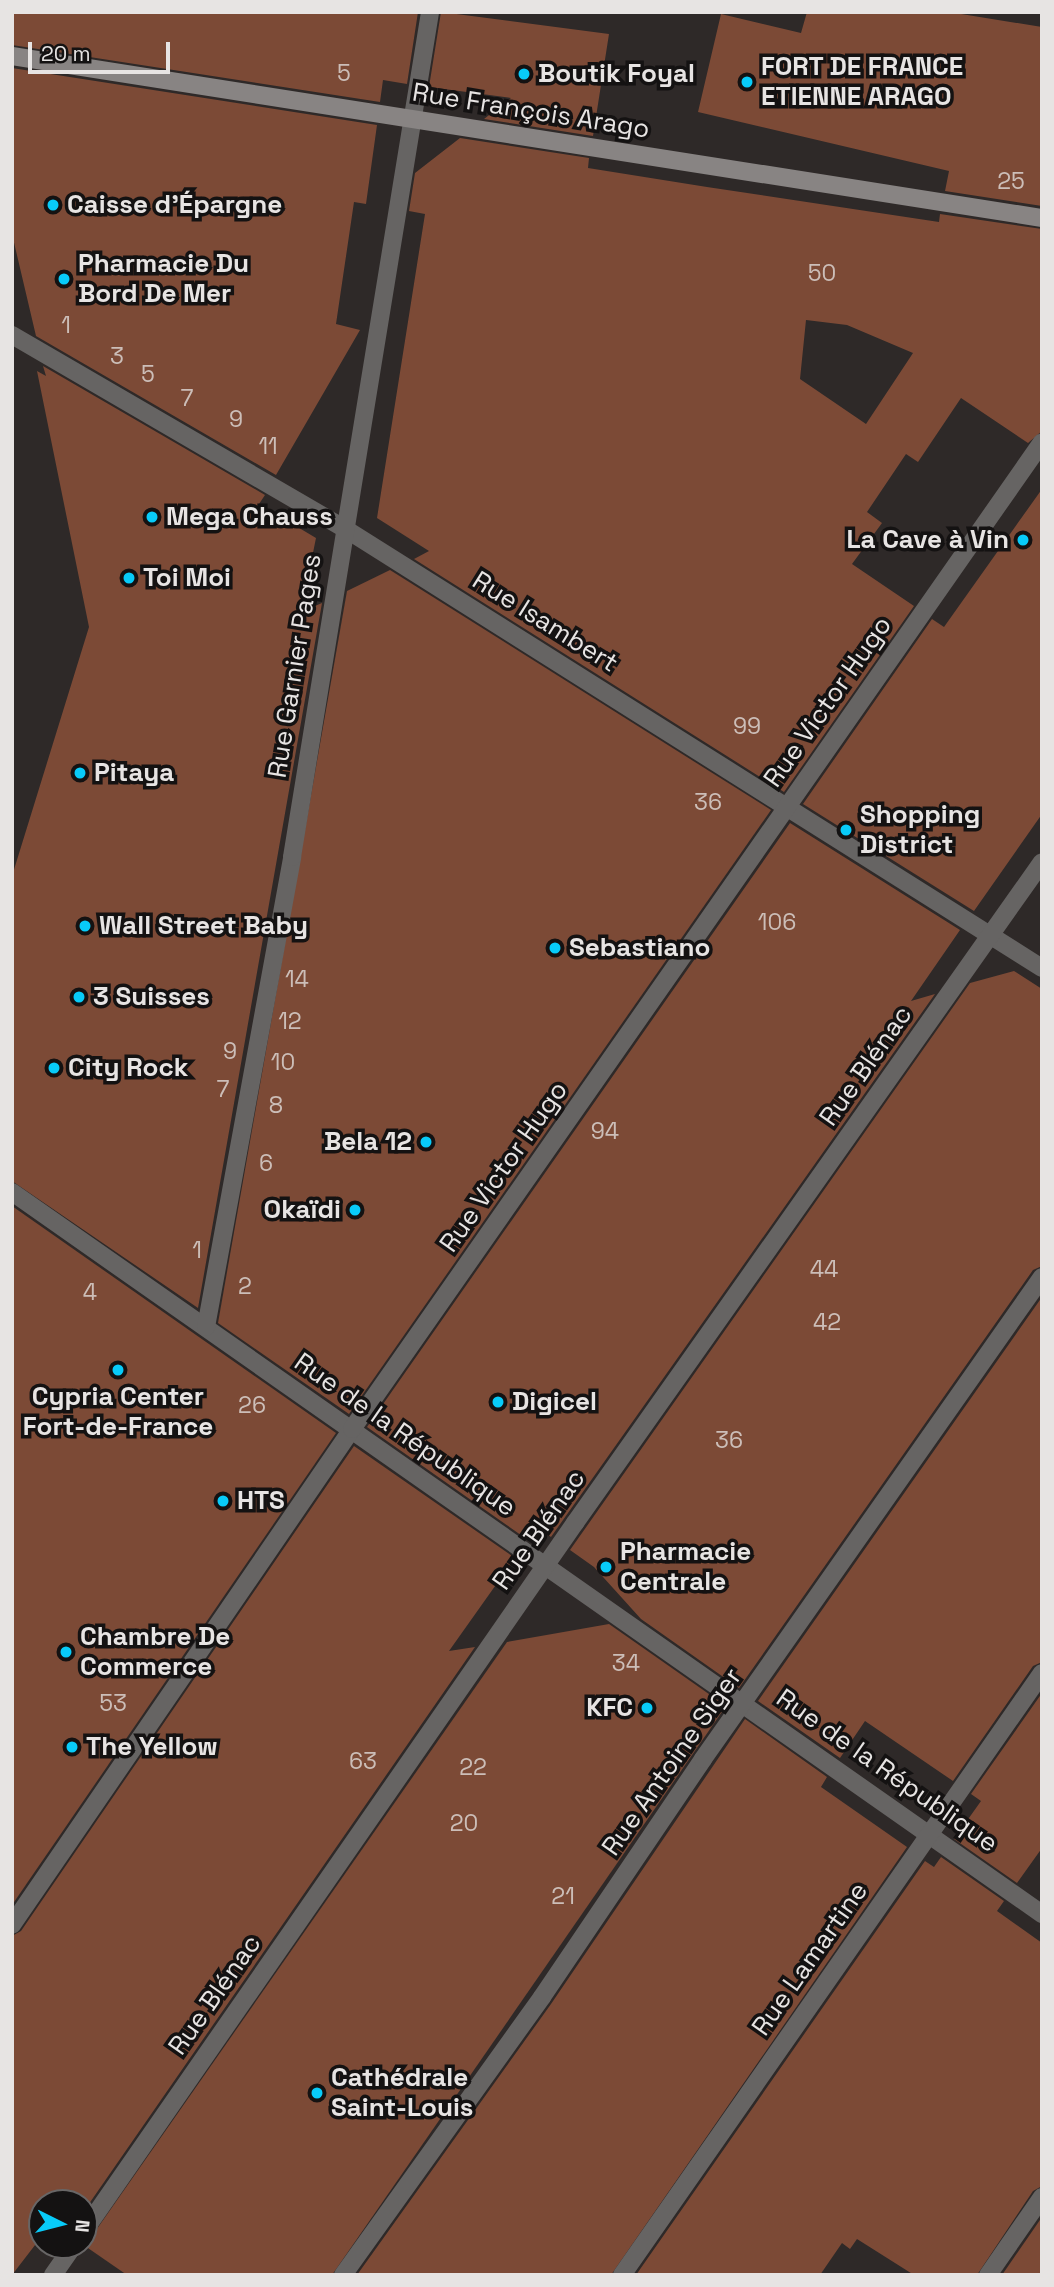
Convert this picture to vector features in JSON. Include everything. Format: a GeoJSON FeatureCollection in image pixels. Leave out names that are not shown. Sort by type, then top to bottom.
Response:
{"type":"FeatureCollection","features":[{"type":"Feature","properties":{"kind":"main road","name":"Rue François Arago"},"geometry":{"type":"LineString","coordinates":[[12,56],[1042,218]]}},
{"type":"Feature","properties":{"kind":"street","name":"Rue Garnier Pages"},"geometry":{"type":"LineString","coordinates":[[206,1327],[292,857],[430,12]]}},
{"type":"Feature","properties":{"kind":"street","name":"Rue Isambert"},"geometry":{"type":"LineString","coordinates":[[12,335],[344,528],[789,805],[1042,968]]}},
{"type":"Feature","properties":{"kind":"street","name":"Rue Victor Hugo"},"geometry":{"type":"LineString","coordinates":[[12,1925],[352,1429],[1042,442]]}},
{"type":"Feature","properties":{"kind":"street","name":"Rue Blénac"},"geometry":{"type":"LineString","coordinates":[[98,2211],[545,1566],[1042,862]]}},
{"type":"Feature","properties":{"kind":"street","name":"Rue de la République"},"geometry":{"type":"LineString","coordinates":[[12,1192],[930,1832],[1042,1914]]}},
{"type":"Feature","properties":{"kind":"street","name":"Rue Antoine Siger"},"geometry":{"type":"LineString","coordinates":[[343,2275],[542,1997],[1042,1277]]}},
{"type":"Feature","properties":{"kind":"street","name":"Rue Lamartine"},"geometry":{"type":"LineString","coordinates":[[622,2275],[930,1832],[1039,1682]]}},
{"type":"Feature","properties":{"kind":"street"},"geometry":{"type":"LineString","coordinates":[[988,2275],[1042,2197]]}},
{"type":"Feature","properties":{"kind":"street"},"geometry":{"type":"LineString","coordinates":[[53,2275],[64,2259]]}},
{"type":"Feature","properties":{"kind":"building"},"geometry":{"type":"Polygon","coordinates":[[[12,12],[418,12],[407,84],[383,80],[380,102],[12,45],[12,12]]]}},
{"type":"Feature","properties":{"kind":"building","name":"Boutik Foyal"},"geometry":{"type":"Polygon","coordinates":[[[441,12],[609,34],[593,136],[484,119],[511,98],[429,87],[441,12]]]}},
{"type":"Feature","properties":{"kind":"building"},"geometry":{"type":"Polygon","coordinates":[[[807,12],[949,12],[1042,27],[1042,206],[945,191],[949,171],[698,112],[721,14],[801,33],[807,12]]]}},
{"type":"Feature","properties":{"kind":"building"},"geometry":{"type":"Polygon","coordinates":[[[12,68],[377,125],[366,204],[354,202],[336,324],[360,330],[276,475],[36,336],[12,234],[12,68]]]}},
{"type":"Feature","properties":{"kind":"building"},"geometry":{"type":"Polygon","coordinates":[[[460,138],[589,158],[588,168],[707,187],[939,222],[940,214],[1042,229],[1042,431],[1028,443],[961,398],[918,462],[906,454],[867,512],[882,523],[852,564],[914,606],[784,792],[414,559],[429,551],[377,518],[425,214],[409,211],[415,173],[460,138]],[[806,320],[800,379],[866,424],[913,353],[847,325],[806,320]]]}},
{"type":"Feature","properties":{"kind":"building"},"geometry":{"type":"Polygon","coordinates":[[[43,366],[265,495],[259,504],[316,538],[301,612],[322,603],[198,1308],[12,1181],[12,876],[89,627],[37,371],[46,376],[43,366]]]}},
{"type":"Feature","properties":{"kind":"building"},"geometry":{"type":"Polygon","coordinates":[[[1042,489],[1042,814],[974,911],[803,804],[932,619],[944,627],[1042,489]]]}},
{"type":"Feature","properties":{"kind":"building"},"geometry":{"type":"Polygon","coordinates":[[[390,570],[771,810],[349,1414],[218,1323],[347,591],[390,570]]]}},
{"type":"Feature","properties":{"kind":"building"},"geometry":{"type":"Polygon","coordinates":[[[790,823],[960,930],[911,1001],[935,994],[551,1537],[537,1527],[528,1540],[367,1427],[790,823]]]}},
{"type":"Feature","properties":{"kind":"building"},"geometry":{"type":"Polygon","coordinates":[[[1014,971],[1042,989],[1042,1266],[1033,1270],[739,1688],[641,1619],[594,1567],[570,1550],[970,983],[1014,971]]]}},
{"type":"Feature","properties":{"kind":"building"},"geometry":{"type":"Polygon","coordinates":[[[12,1206],[336,1433],[12,1905],[12,1206]]]}},
{"type":"Feature","properties":{"kind":"building"},"geometry":{"type":"Polygon","coordinates":[[[1042,1297],[1042,1662],[1033,1666],[953,1781],[865,1721],[840,1758],[758,1701],[1042,1297]]]}},
{"type":"Feature","properties":{"kind":"building"},"geometry":{"type":"Polygon","coordinates":[[[354,1446],[515,1558],[449,1651],[475,1647],[98,2191],[28,2189],[28,2254],[12,2275],[12,1936],[21,1931],[354,1446]]]}},
{"type":"Feature","properties":{"kind":"building"},"geometry":{"type":"Polygon","coordinates":[[[609,1624],[726,1706],[332,2275],[127,2275],[98,2255],[98,2227],[507,1642],[609,1624]]]}},
{"type":"Feature","properties":{"kind":"building"},"geometry":{"type":"Polygon","coordinates":[[[1042,1693],[1042,1848],[1017,1883],[954,1839],[981,1801],[971,1794],[1042,1693]]]}},
{"type":"Feature","properties":{"kind":"building"},"geometry":{"type":"Polygon","coordinates":[[[745,1719],[827,1777],[821,1787],[907,1847],[611,2275],[357,2275],[551,2004],[745,1719]]]}},
{"type":"Feature","properties":{"kind":"building"},"geometry":{"type":"Polygon","coordinates":[[[941,1857],[1004,1901],[997,1911],[1042,1943],[1042,2186],[1033,2191],[977,2275],[914,2275],[857,2239],[850,2249],[842,2243],[820,2275],[636,2275],[925,1861],[934,1867],[941,1857]]]}},
{"type":"Feature","properties":{"kind":"building"},"geometry":{"type":"Polygon","coordinates":[[[1042,2217],[1042,2275],[1002,2275],[1042,2217]]]}},
{"type":"Feature","properties":{"kind":"place","name":"Boutik Foyal"},"geometry":{"type":"Point","coordinates":[524,74]}},
{"type":"Feature","properties":{"kind":"place","name":"FORT DE FRANCE ETIENNE ARAGO"},"geometry":{"type":"Point","coordinates":[747,82]}},
{"type":"Feature","properties":{"kind":"place","name":"Caisse d'Épargne"},"geometry":{"type":"Point","coordinates":[53,205]}},
{"type":"Feature","properties":{"kind":"place","name":"Pharmacie Du Bord De Mer"},"geometry":{"type":"Point","coordinates":[64,279]}},
{"type":"Feature","properties":{"kind":"place","name":"Mega Chauss"},"geometry":{"type":"Point","coordinates":[152,517]}},
{"type":"Feature","properties":{"kind":"place","name":"La Cave à Vin"},"geometry":{"type":"Point","coordinates":[1023,540]}},
{"type":"Feature","properties":{"kind":"place","name":"Toi Moi"},"geometry":{"type":"Point","coordinates":[129,578]}},
{"type":"Feature","properties":{"kind":"place","name":"Pitaya"},"geometry":{"type":"Point","coordinates":[80,773]}},
{"type":"Feature","properties":{"kind":"place","name":"Shopping District"},"geometry":{"type":"Point","coordinates":[846,830]}},
{"type":"Feature","properties":{"kind":"place","name":"Wall Street Baby"},"geometry":{"type":"Point","coordinates":[85,926]}},
{"type":"Feature","properties":{"kind":"place","name":"Sebastiano"},"geometry":{"type":"Point","coordinates":[555,948]}},
{"type":"Feature","properties":{"kind":"place","name":"3 Suisses"},"geometry":{"type":"Point","coordinates":[79,997]}},
{"type":"Feature","properties":{"kind":"place","name":"City Rock"},"geometry":{"type":"Point","coordinates":[54,1068]}},
{"type":"Feature","properties":{"kind":"place","name":"Bela 12"},"geometry":{"type":"Point","coordinates":[426,1142]}},
{"type":"Feature","properties":{"kind":"place","name":"Okaïdi"},"geometry":{"type":"Point","coordinates":[355,1210]}},
{"type":"Feature","properties":{"kind":"place","name":"Cypria Center Fort-de-France"},"geometry":{"type":"Point","coordinates":[118,1370]}},
{"type":"Feature","properties":{"kind":"place","name":"Digicel"},"geometry":{"type":"Point","coordinates":[498,1402]}},
{"type":"Feature","properties":{"kind":"place","name":"HTS"},"geometry":{"type":"Point","coordinates":[223,1501]}},
{"type":"Feature","properties":{"kind":"place","name":"Pharmacie Centrale"},"geometry":{"type":"Point","coordinates":[606,1567]}},
{"type":"Feature","properties":{"kind":"place","name":"Chambre De Commerce"},"geometry":{"type":"Point","coordinates":[66,1652]}},
{"type":"Feature","properties":{"kind":"place","name":"KFC"},"geometry":{"type":"Point","coordinates":[647,1708]}},
{"type":"Feature","properties":{"kind":"place","name":"The Yellow"},"geometry":{"type":"Point","coordinates":[72,1747]}},
{"type":"Feature","properties":{"kind":"place","name":"Cathédrale Saint-Louis"},"geometry":{"type":"Point","coordinates":[317,2093]}}]}
